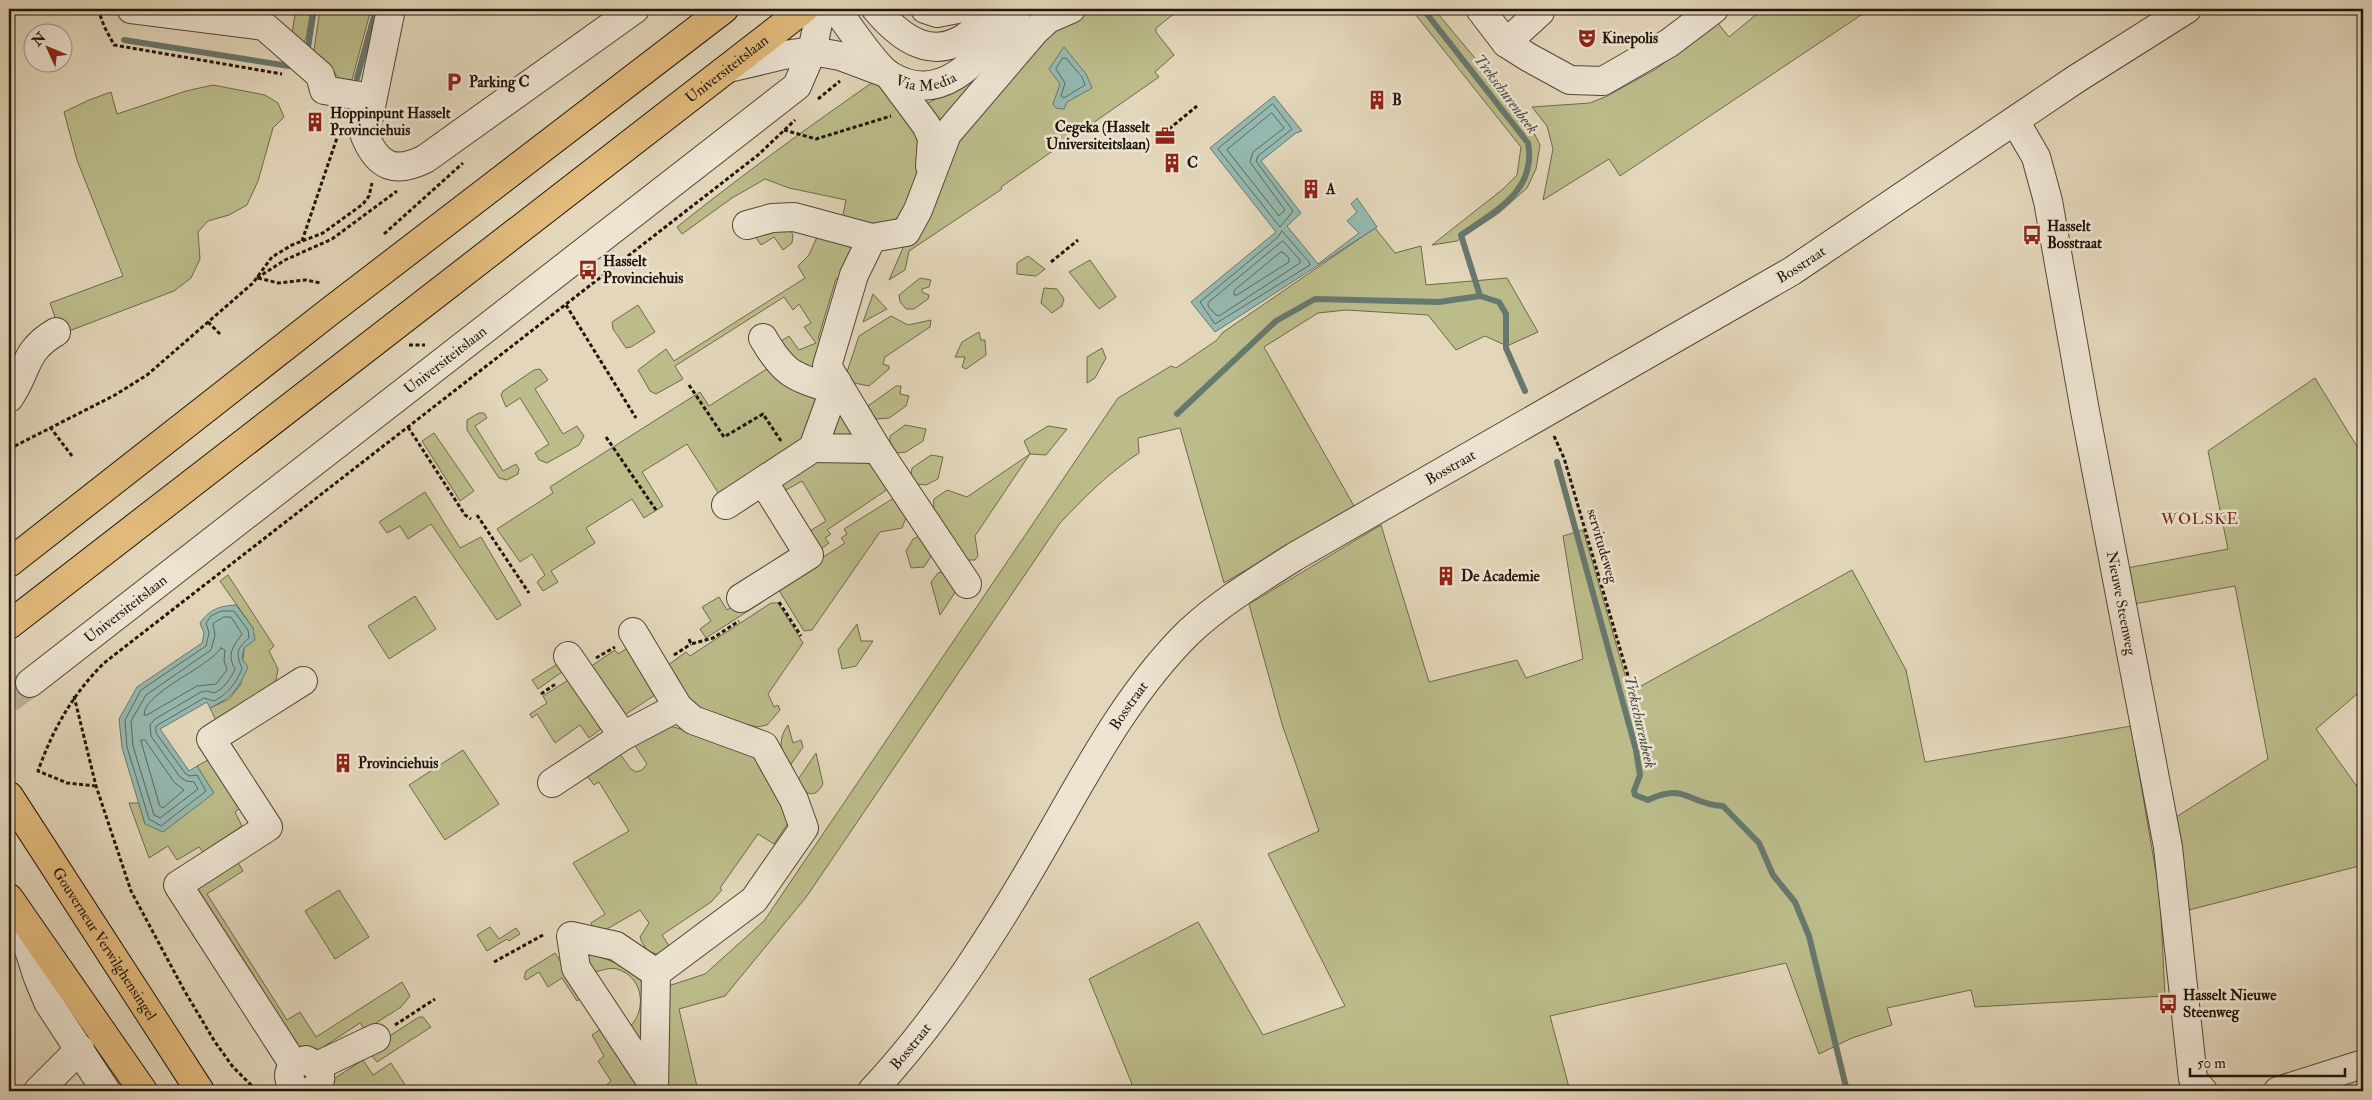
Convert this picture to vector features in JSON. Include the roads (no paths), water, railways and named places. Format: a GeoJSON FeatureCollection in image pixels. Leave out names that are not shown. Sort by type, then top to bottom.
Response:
{"type":"FeatureCollection","features":[{"type":"Feature","properties":{"kind":"highway","name":"Universiteitslaan"},"geometry":{"type":"LineString","coordinates":[[9,625],[804,9]]}},
{"type":"Feature","properties":{"kind":"highway"},"geometry":{"type":"LineString","coordinates":[[13,557],[716,13]]}},
{"type":"Feature","properties":{"kind":"highway"},"geometry":{"type":"LineString","coordinates":[[9,641],[39,602]]}},
{"type":"Feature","properties":{"kind":"highway","name":"Gouverneur Verwilghensingel"},"geometry":{"type":"LineString","coordinates":[[9,796],[200,1091]]}},
{"type":"Feature","properties":{"kind":"highway"},"geometry":{"type":"LineString","coordinates":[[13,904],[143,1091]]}},
{"type":"Feature","properties":{"kind":"street"},"geometry":{"type":"LineString","coordinates":[[131,9],[264,26],[320,75],[324,90],[372,98]]}},
{"type":"Feature","properties":{"kind":"street"},"geometry":{"type":"LineString","coordinates":[[391,9],[364,136],[370,149],[383,163],[395,167],[410,167],[425,159],[635,9]]}},
{"type":"Feature","properties":{"kind":"street","name":"Universiteitslaan"},"geometry":{"type":"LineString","coordinates":[[30,683],[797,86],[812,52],[821,9]]}},
{"type":"Feature","properties":{"kind":"street","name":"Via Media"},"geometry":{"type":"LineString","coordinates":[[836,9],[851,49],[888,74],[907,83],[923,85],[949,80],[968,67],[1018,9]]}},
{"type":"Feature","properties":{"kind":"street"},"geometry":{"type":"LineString","coordinates":[[925,9],[937,13],[958,9]]}},
{"type":"Feature","properties":{"kind":"street","name":"Via Media"},"geometry":{"type":"LineString","coordinates":[[883,12],[898,34],[916,44],[935,47],[953,43],[972,32],[991,9]]}},
{"type":"Feature","properties":{"kind":"street"},"geometry":{"type":"LineString","coordinates":[[747,225],[772,218],[794,217],[872,238],[906,232],[918,210],[947,134],[1035,31],[1048,19],[1071,9]]}},
{"type":"Feature","properties":{"kind":"street"},"geometry":{"type":"LineString","coordinates":[[1480,9],[1506,42],[1570,80],[1603,81],[1669,44],[1714,9]]}},
{"type":"Feature","properties":{"kind":"street","name":"Bosstraat"},"geometry":{"type":"LineString","coordinates":[[872,1091],[891,1072],[950,996],[1002,918],[1103,744],[1148,678],[1190,632],[1245,589],[1294,558],[1792,271],[2015,121],[2187,9]]}},
{"type":"Feature","properties":{"kind":"street"},"geometry":{"type":"LineString","coordinates":[[797,86],[825,71],[851,49],[883,12]]}},
{"type":"Feature","properties":{"kind":"street"},"geometry":{"type":"LineString","coordinates":[[1506,42],[1540,12]]}},
{"type":"Feature","properties":{"kind":"street"},"geometry":{"type":"LineString","coordinates":[[729,68],[784,55],[851,49]]}},
{"type":"Feature","properties":{"kind":"street"},"geometry":{"type":"LineString","coordinates":[[888,74],[926,125],[932,138],[928,182]]}},
{"type":"Feature","properties":{"kind":"street","name":"Nieuwe Steenweg"},"geometry":{"type":"LineString","coordinates":[[2015,121],[2036,157],[2048,201],[2084,411],[2168,847],[2193,1079],[2203,1091]]}},
{"type":"Feature","properties":{"kind":"street"},"geometry":{"type":"LineString","coordinates":[[872,238],[854,275],[827,366],[836,386],[967,584]]}},
{"type":"Feature","properties":{"kind":"street"},"geometry":{"type":"LineString","coordinates":[[9,398],[18,386],[30,354],[40,341],[56,332]]}},
{"type":"Feature","properties":{"kind":"street"},"geometry":{"type":"LineString","coordinates":[[763,338],[784,369],[796,377],[836,386]]}},
{"type":"Feature","properties":{"kind":"street"},"geometry":{"type":"LineString","coordinates":[[804,454],[836,386]]}},
{"type":"Feature","properties":{"kind":"street"},"geometry":{"type":"LineString","coordinates":[[726,505],[804,454],[877,449]]}},
{"type":"Feature","properties":{"kind":"street"},"geometry":{"type":"LineString","coordinates":[[742,608],[766,583],[809,555],[763,481]]}},
{"type":"Feature","properties":{"kind":"street"},"geometry":{"type":"LineString","coordinates":[[633,632],[678,707],[693,720],[764,746],[794,800],[804,828],[754,900],[656,973]]}},
{"type":"Feature","properties":{"kind":"street"},"geometry":{"type":"LineString","coordinates":[[568,656],[624,736]]}},
{"type":"Feature","properties":{"kind":"street"},"geometry":{"type":"LineString","coordinates":[[303,681],[211,739],[268,827],[178,885],[300,1082],[376,1038]]}},
{"type":"Feature","properties":{"kind":"street"},"geometry":{"type":"LineString","coordinates":[[552,783],[624,736],[678,707]]}},
{"type":"Feature","properties":{"kind":"street"},"geometry":{"type":"LineString","coordinates":[[13,904],[48,1002],[106,1091]]}},
{"type":"Feature","properties":{"kind":"street"},"geometry":{"type":"LineString","coordinates":[[654,1089],[576,968],[571,936],[616,946],[656,973]]}},
{"type":"Feature","properties":{"kind":"street"},"geometry":{"type":"LineString","coordinates":[[654,1089],[656,973]]}},
{"type":"Feature","properties":{"kind":"street"},"geometry":{"type":"LineString","coordinates":[[38,1091],[80,1049]]}},
{"type":"Feature","properties":{"kind":"street"},"geometry":{"type":"LineString","coordinates":[[2278,1091],[2363,1064]]}},
{"type":"Feature","properties":{"kind":"water"},"geometry":{"type":"Polygon","coordinates":[[[1064,47],[1086,74],[1092,88],[1067,102],[1064,109],[1056,108],[1053,104],[1060,84],[1049,69],[1064,47]]]}},
{"type":"Feature","properties":{"kind":"water"},"geometry":{"type":"Polygon","coordinates":[[[1274,96],[1302,131],[1296,133],[1261,161],[1301,213],[1287,226],[1318,264],[1359,233],[1347,221],[1357,212],[1351,204],[1357,198],[1377,227],[1215,332],[1191,302],[1276,232],[1210,148],[1274,96]]]}},
{"type":"Feature","properties":{"kind":"water"},"geometry":{"type":"Polygon","coordinates":[[[236,605],[253,628],[255,640],[244,648],[242,659],[248,667],[241,682],[234,692],[218,704],[210,708],[207,702],[160,729],[189,771],[197,766],[214,793],[163,832],[145,824],[122,748],[119,719],[137,687],[202,643],[204,633],[200,623],[207,614],[220,607],[236,605]]]}},
{"type":"Feature","properties":{"kind":"waterway"},"geometry":{"type":"LineString","coordinates":[[308,48],[314,9]]}},
{"type":"Feature","properties":{"kind":"waterway"},"geometry":{"type":"LineString","coordinates":[[357,78],[376,9]]}},
{"type":"Feature","properties":{"kind":"waterway","name":"Trekschurenbeek"},"geometry":{"type":"LineString","coordinates":[[1423,9],[1528,143],[1529,160],[1526,174],[1520,187],[1500,208],[1461,235],[1480,296]]}},
{"type":"Feature","properties":{"kind":"waterway"},"geometry":{"type":"LineString","coordinates":[[124,40],[289,66]]}},
{"type":"Feature","properties":{"kind":"waterway","name":"Trekschurenbeek"},"geometry":{"type":"LineString","coordinates":[[1177,414],[1276,321],[1315,299],[1439,302],[1480,296],[1499,302],[1506,314],[1506,348],[1525,391]]}},
{"type":"Feature","properties":{"kind":"waterway","name":"Trekschurenbeek"},"geometry":{"type":"LineString","coordinates":[[1557,462],[1636,750],[1640,775],[1634,791],[1635,795],[1648,800],[1661,795],[1679,793],[1701,802],[1723,806],[1759,843],[1773,875],[1795,902],[1809,936],[1847,1091]]}},
{"type":"Feature","properties":{"kind":"tunnel"},"geometry":{"type":"LineString","coordinates":[[9,699],[30,683]]}},
{"type":"Feature","properties":{"kind":"place","name":"Kinepolis"},"geometry":{"type":"Point","coordinates":[1587,38]}},
{"type":"Feature","properties":{"kind":"place","name":"Parking C"},"geometry":{"type":"Point","coordinates":[454,82]}},
{"type":"Feature","properties":{"kind":"place","name":"B"},"geometry":{"type":"Point","coordinates":[1377,100]}},
{"type":"Feature","properties":{"kind":"place","name":"Hoppinpunt Hasselt Provinciehuis"},"geometry":{"type":"Point","coordinates":[315,122]}},
{"type":"Feature","properties":{"kind":"place","name":"Cegeka (Hasselt Universiteitslaan)"},"geometry":{"type":"Point","coordinates":[1165,136]}},
{"type":"Feature","properties":{"kind":"place","name":"C"},"geometry":{"type":"Point","coordinates":[1172,163]}},
{"type":"Feature","properties":{"kind":"place","name":"A"},"geometry":{"type":"Point","coordinates":[1311,189]}},
{"type":"Feature","properties":{"kind":"place","name":"Hasselt Bosstraat"},"geometry":{"type":"Point","coordinates":[2032,235]}},
{"type":"Feature","properties":{"kind":"place","name":"Hasselt Provinciehuis"},"geometry":{"type":"Point","coordinates":[588,270]}},
{"type":"Feature","properties":{"kind":"place","name":"De Academie"},"geometry":{"type":"Point","coordinates":[1446,576]}},
{"type":"Feature","properties":{"kind":"place","name":"Provinciehuis"},"geometry":{"type":"Point","coordinates":[343,763]}},
{"type":"Feature","properties":{"kind":"place","name":"Hasselt Nieuwe Steenweg"},"geometry":{"type":"Point","coordinates":[2168,1004]}},
{"type":"Feature","properties":{"kind":"district","name":"WOLSKE"},"geometry":{"type":"Point","coordinates":[2200,519]}}]}
